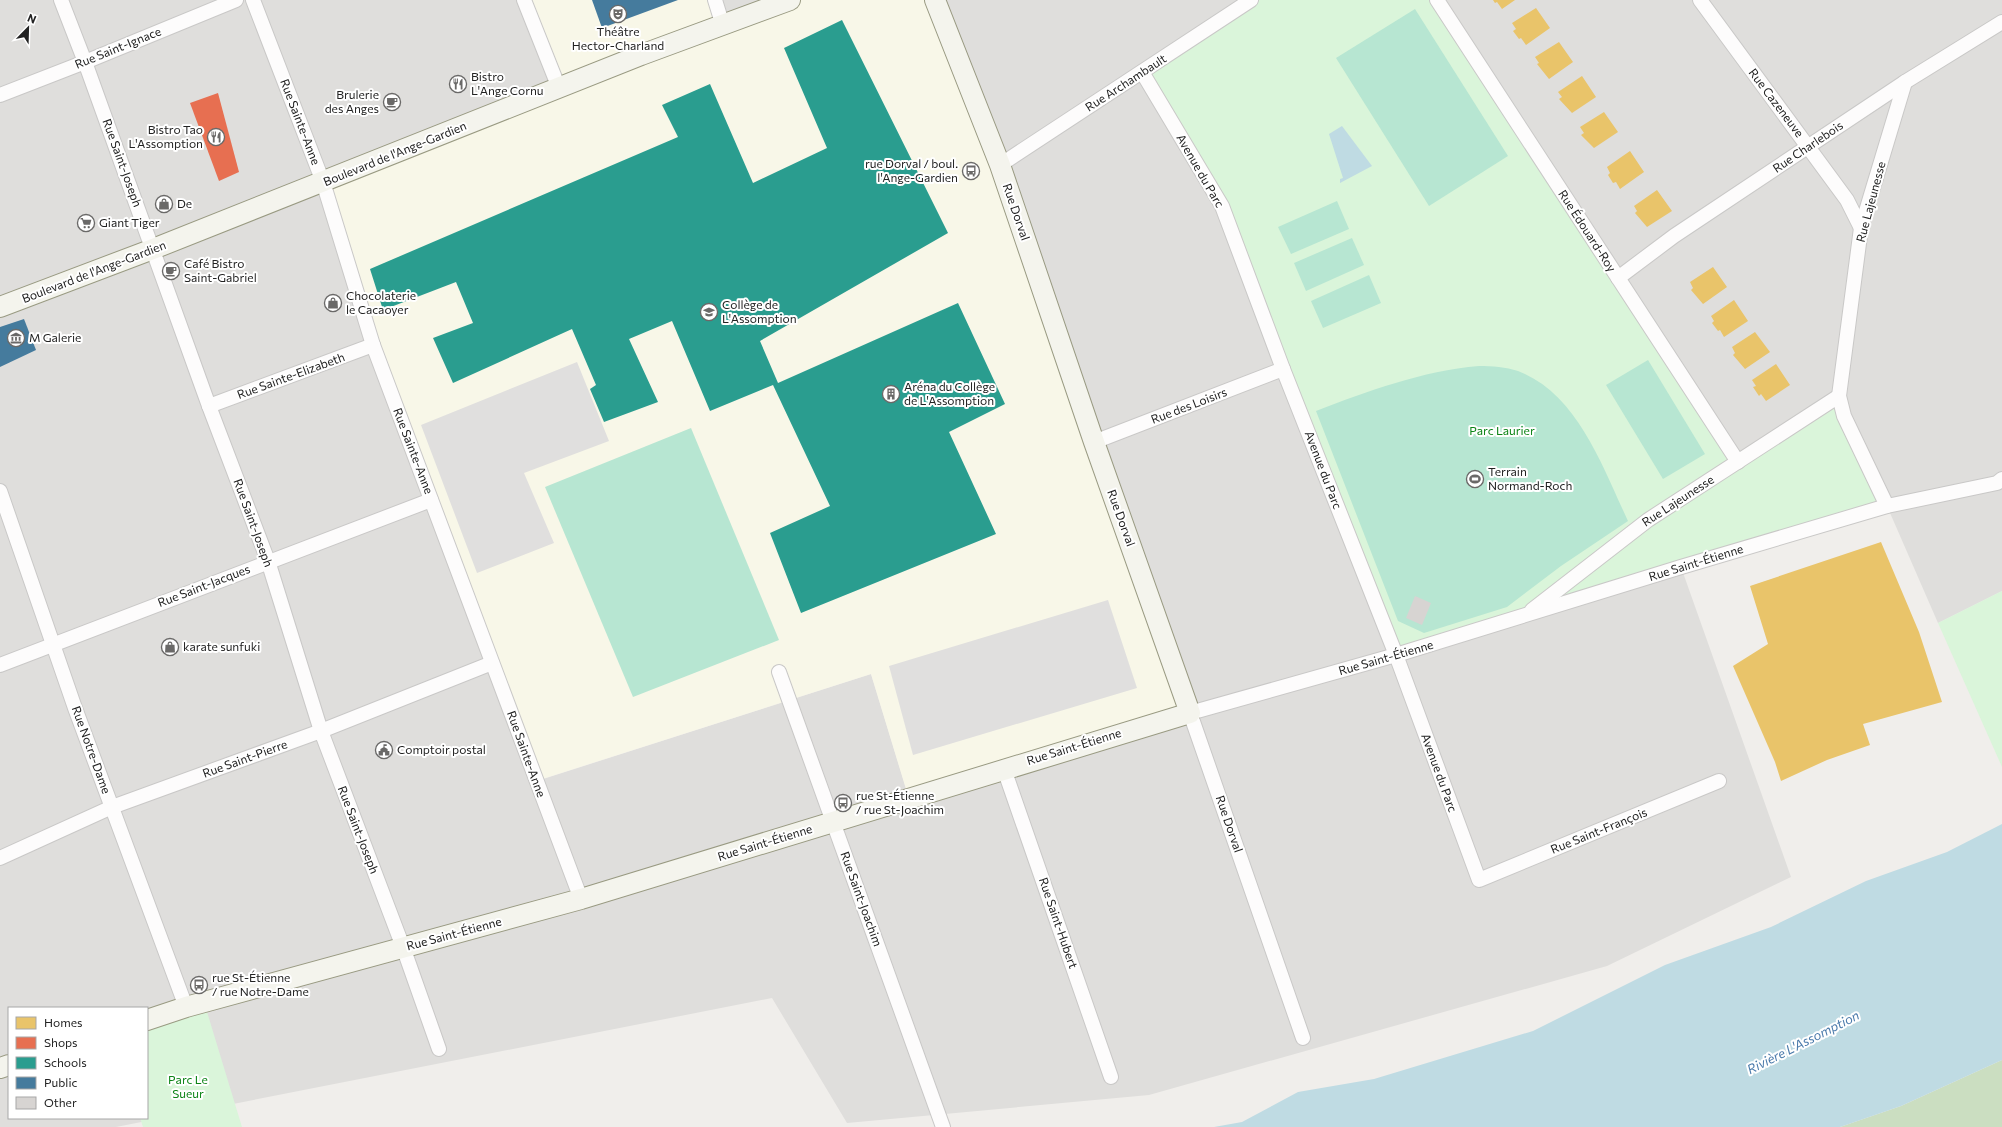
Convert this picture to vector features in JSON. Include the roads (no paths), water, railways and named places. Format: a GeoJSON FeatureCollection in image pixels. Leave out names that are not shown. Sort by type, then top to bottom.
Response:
{"type":"FeatureCollection","features":[{"type":"Feature","properties":{"kind":"street","name":"Rue Saint-Joseph"},"geometry":{"type":"LineString","coordinates":[[61,0],[85,62],[209,406],[268,561],[321,731],[403,947],[439,1049]]}},
{"type":"Feature","properties":{"kind":"street","name":"Rue Saint-Ignace"},"geometry":{"type":"LineString","coordinates":[[0,95],[236,0]]}},
{"type":"Feature","properties":{"kind":"street","name":"Rue Sainte-Anne"},"geometry":{"type":"LineString","coordinates":[[253,0],[323,182],[373,345],[581,899]]}},
{"type":"Feature","properties":{"kind":"street"},"geometry":{"type":"LineString","coordinates":[[524,0],[559,88]]}},
{"type":"Feature","properties":{"kind":"street"},"geometry":{"type":"LineString","coordinates":[[715,0],[723,26]]}},
{"type":"Feature","properties":{"kind":"street","name":"Boulevard de l'Ange-Gardien"},"geometry":{"type":"LineString","coordinates":[[0,307],[153,249],[641,55],[790,0]]}},
{"type":"Feature","properties":{"kind":"street","name":"Rue Dorval"},"geometry":{"type":"LineString","coordinates":[[935,0],[1000,166],[1094,442],[1303,1038]]}},
{"type":"Feature","properties":{"kind":"street","name":"Rue Archambault"},"geometry":{"type":"LineString","coordinates":[[1000,166],[1251,0]]}},
{"type":"Feature","properties":{"kind":"street","name":"Rue Édouard-Roy"},"geometry":{"type":"LineString","coordinates":[[1437,0],[1738,462]]}},
{"type":"Feature","properties":{"kind":"street","name":"Rue Cazeneuve"},"geometry":{"type":"LineString","coordinates":[[1700,0],[1847,200],[1862,228]]}},
{"type":"Feature","properties":{"kind":"street","name":"Rue Charlebois"},"geometry":{"type":"LineString","coordinates":[[1618,278],[1674,236],[1905,82],[2002,22]]}},
{"type":"Feature","properties":{"kind":"street","name":"Avenue du Parc"},"geometry":{"type":"LineString","coordinates":[[1142,72],[1222,206],[1283,369],[1396,655],[1479,880]]}},
{"type":"Feature","properties":{"kind":"street","name":"Rue Lajeunesse"},"geometry":{"type":"LineString","coordinates":[[1887,506],[1844,416],[1839,396],[1862,228],[1905,82]]}},
{"type":"Feature","properties":{"kind":"street","name":"Rue Sainte-Elizabeth"},"geometry":{"type":"LineString","coordinates":[[209,406],[373,345]]}},
{"type":"Feature","properties":{"kind":"street","name":"Rue des Loisirs"},"geometry":{"type":"LineString","coordinates":[[1094,442],[1283,369]]}},
{"type":"Feature","properties":{"kind":"street","name":"Rue Lajeunesse"},"geometry":{"type":"LineString","coordinates":[[1523,616],[1648,520],[1839,396]]}},
{"type":"Feature","properties":{"kind":"street","name":"Rue Saint-Étienne"},"geometry":{"type":"LineString","coordinates":[[148,1020],[186,1007],[581,899],[1190,713],[1396,655],[1887,506],[1997,483],[2002,480]]}},
{"type":"Feature","properties":{"kind":"street","name":"Rue Notre-Dame"},"geometry":{"type":"LineString","coordinates":[[0,490],[53,645],[186,1007]]}},
{"type":"Feature","properties":{"kind":"street","name":"Rue Saint-Jacques"},"geometry":{"type":"LineString","coordinates":[[0,665],[268,561],[431,500]]}},
{"type":"Feature","properties":{"kind":"street","name":"Rue Saint-Pierre"},"geometry":{"type":"LineString","coordinates":[[0,858],[112,807],[321,731],[492,663]]}},
{"type":"Feature","properties":{"kind":"street","name":"Rue Saint-Joachim"},"geometry":{"type":"LineString","coordinates":[[779,672],[943,1127]]}},
{"type":"Feature","properties":{"kind":"street","name":"Rue Saint-Hubert"},"geometry":{"type":"LineString","coordinates":[[1004,769],[1111,1077]]}},
{"type":"Feature","properties":{"kind":"street","name":"Rue Saint-François"},"geometry":{"type":"LineString","coordinates":[[1479,880],[1719,781]]}},
{"type":"Feature","properties":{"kind":"water"},"geometry":{"type":"Polygon","coordinates":[[[1342,126],[1372,166],[1340,183],[1340,179],[1343,178],[1329,134],[1342,126]]]}},
{"type":"Feature","properties":{"kind":"water","name":"Rivière L'Assomption"},"geometry":{"type":"Polygon","coordinates":[[[2002,824],[2002,1060],[1901,1106],[1840,1127],[1214,1127],[1242,1122],[1298,1092],[1374,1079],[1533,1031],[1665,965],[1771,927],[1866,881],[1947,852],[2002,824]]]}},
{"type":"Feature","properties":{"kind":"place","name":"Théâtre Hector-Charland"},"geometry":{"type":"Point","coordinates":[618,14]}},
{"type":"Feature","properties":{"kind":"place","name":"Bistro L'Ange Cornu"},"geometry":{"type":"Point","coordinates":[458,84]}},
{"type":"Feature","properties":{"kind":"place","name":"Brulerie des Anges"},"geometry":{"type":"Point","coordinates":[392,102]}},
{"type":"Feature","properties":{"kind":"place","name":"Bistro Tao L'Assomption"},"geometry":{"type":"Point","coordinates":[216,137]}},
{"type":"Feature","properties":{"kind":"place","name":"rue Dorval / boul. l'Ange-Gardien"},"geometry":{"type":"Point","coordinates":[971,171]}},
{"type":"Feature","properties":{"kind":"place","name":"De"},"geometry":{"type":"Point","coordinates":[164,204]}},
{"type":"Feature","properties":{"kind":"place","name":"Giant Tiger"},"geometry":{"type":"Point","coordinates":[86,223]}},
{"type":"Feature","properties":{"kind":"place","name":"Café Bistro Saint-Gabriel"},"geometry":{"type":"Point","coordinates":[171,271]}},
{"type":"Feature","properties":{"kind":"place","name":"Chocolaterie le Cacaoyer"},"geometry":{"type":"Point","coordinates":[333,303]}},
{"type":"Feature","properties":{"kind":"place","name":"Collège de L'Assomption"},"geometry":{"type":"Point","coordinates":[709,312]}},
{"type":"Feature","properties":{"kind":"place","name":"M Galerie"},"geometry":{"type":"Point","coordinates":[16,338]}},
{"type":"Feature","properties":{"kind":"place","name":"Aréna du Collège de L'Assomption"},"geometry":{"type":"Point","coordinates":[891,394]}},
{"type":"Feature","properties":{"kind":"place","name":"Terrain Normand-Roch"},"geometry":{"type":"Point","coordinates":[1475,479]}},
{"type":"Feature","properties":{"kind":"place","name":"karate sunfuki"},"geometry":{"type":"Point","coordinates":[170,647]}},
{"type":"Feature","properties":{"kind":"place","name":"Comptoir postal"},"geometry":{"type":"Point","coordinates":[384,750]}},
{"type":"Feature","properties":{"kind":"place","name":"rue St-Étienne / rue St-Joachim"},"geometry":{"type":"Point","coordinates":[843,803]}},
{"type":"Feature","properties":{"kind":"place","name":"rue St-Étienne / rue Notre-Dame"},"geometry":{"type":"Point","coordinates":[199,985]}},
{"type":"Feature","properties":{"kind":"park label","name":"Parc Laurier"},"geometry":{"type":"Point","coordinates":[1502,431]}},
{"type":"Feature","properties":{"kind":"park label","name":"Parc Le Sueur"},"geometry":{"type":"Point","coordinates":[188,1087]}}]}
